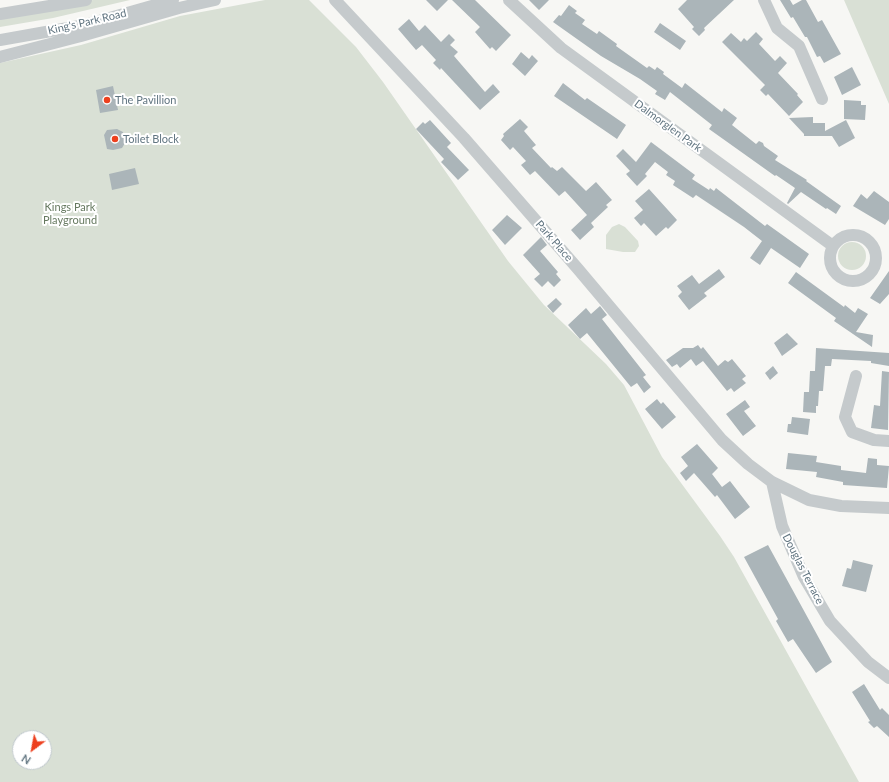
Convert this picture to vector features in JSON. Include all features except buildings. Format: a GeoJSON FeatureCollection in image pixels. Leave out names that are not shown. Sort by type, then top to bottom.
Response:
{"type":"FeatureCollection","features":[{"type":"Feature","properties":{"kind":"street"},"geometry":{"type":"LineString","coordinates":[[0,14],[86,0]]}},
{"type":"Feature","properties":{"kind":"street","name":"King's Park Road"},"geometry":{"type":"LineString","coordinates":[[0,40],[80,31],[173,0]]}},
{"type":"Feature","properties":{"kind":"street"},"geometry":{"type":"LineString","coordinates":[[0,58],[80,31],[215,0]]}},
{"type":"Feature","properties":{"kind":"street","name":"Park Place"},"geometry":{"type":"LineString","coordinates":[[335,0],[469,144],[578,269],[722,440],[748,464],[772,482],[809,500],[841,506],[889,508]]}},
{"type":"Feature","properties":{"kind":"street","name":"Dalmorglen Park"},"geometry":{"type":"LineString","coordinates":[[509,0],[561,48],[833,246]]}},
{"type":"Feature","properties":{"kind":"street"},"geometry":{"type":"LineString","coordinates":[[764,0],[777,28],[799,46],[822,99]]}},
{"type":"Feature","properties":{"kind":"street"},"geometry":{"type":"LineString","coordinates":[[856,376],[845,416],[852,432],[874,440],[889,441]]}},
{"type":"Feature","properties":{"kind":"street","name":"Douglas Terrace"},"geometry":{"type":"LineString","coordinates":[[772,482],[782,526],[804,577],[830,621],[868,662],[889,678]]}},
{"type":"Feature","properties":{"kind":"green space"},"geometry":{"type":"Polygon","coordinates":[[[93,0],[130,0],[53,18],[0,27],[0,14],[93,0]]]}},
{"type":"Feature","properties":{"kind":"green space","name":"Kings Park Playground"},"geometry":{"type":"Polygon","coordinates":[[[265,0],[309,0],[356,47],[383,82],[508,261],[544,305],[606,364],[624,385],[662,457],[734,557],[859,782],[0,782],[0,63],[81,45],[180,16],[265,0]]]}},
{"type":"Feature","properties":{"kind":"green space"},"geometry":{"type":"Polygon","coordinates":[[[844,0],[889,0],[889,104],[844,0]]]}},
{"type":"Feature","properties":{"kind":"green space"},"geometry":{"type":"Polygon","coordinates":[[[619,224],[625,227],[638,241],[639,246],[635,252],[623,252],[606,249],[606,235],[612,227],[619,224]]]}},
{"type":"Feature","properties":{"kind":"green space"},"geometry":{"type":"Polygon","coordinates":[[[852,242],[862,246],[866,256],[862,266],[852,270],[842,266],[838,256],[842,246],[852,242]]]}},
{"type":"Feature","properties":{"kind":"place","name":"The Pavillion"},"geometry":{"type":"Point","coordinates":[107,100]}},
{"type":"Feature","properties":{"kind":"place","name":"Toilet Block"},"geometry":{"type":"Point","coordinates":[115,139]}}]}
